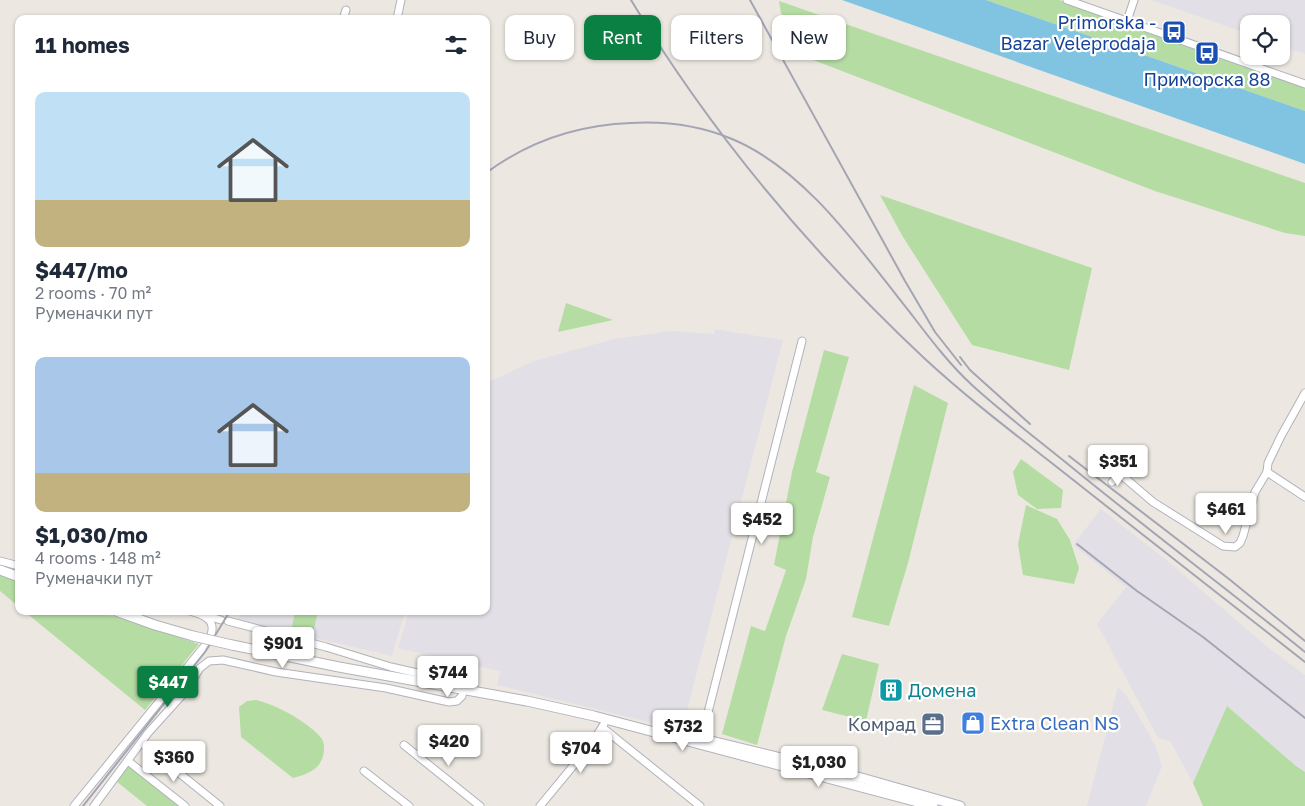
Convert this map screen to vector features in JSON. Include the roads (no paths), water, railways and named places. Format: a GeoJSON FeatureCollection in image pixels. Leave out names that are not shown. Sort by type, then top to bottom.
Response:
{"type":"FeatureCollection","features":[{"type":"Feature","properties":{"kind":"main road"},"geometry":{"type":"LineString","coordinates":[[0,570],[15,576]]}},
{"type":"Feature","properties":{"kind":"main road"},"geometry":{"type":"LineString","coordinates":[[127,615],[193,636],[232,645],[339,667],[464,688],[527,701],[604,723],[646,729],[701,741],[933,806]]}},
{"type":"Feature","properties":{"kind":"main road"},"geometry":{"type":"LineString","coordinates":[[728,748],[851,776],[960,806]]}},
{"type":"Feature","properties":{"kind":"street"},"geometry":{"type":"LineString","coordinates":[[398,15],[401,0]]}},
{"type":"Feature","properties":{"kind":"street"},"geometry":{"type":"LineString","coordinates":[[1067,0],[1305,84]]}},
{"type":"Feature","properties":{"kind":"street"},"geometry":{"type":"LineString","coordinates":[[1127,21],[1134,0]]}},
{"type":"Feature","properties":{"kind":"street"},"geometry":{"type":"LineString","coordinates":[[344,15],[346,10]]}},
{"type":"Feature","properties":{"kind":"street"},"geometry":{"type":"LineString","coordinates":[[701,741],[802,341]]}},
{"type":"Feature","properties":{"kind":"street"},"geometry":{"type":"LineString","coordinates":[[1098,455],[1153,502],[1224,546],[1235,547],[1240,543],[1243,536],[1255,492],[1266,472],[1268,463],[1305,392]]}},
{"type":"Feature","properties":{"kind":"street"},"geometry":{"type":"LineString","coordinates":[[1266,472],[1286,483],[1305,497]]}},
{"type":"Feature","properties":{"kind":"street"},"geometry":{"type":"LineString","coordinates":[[1112,482],[1119,473]]}},
{"type":"Feature","properties":{"kind":"street"},"geometry":{"type":"LineString","coordinates":[[0,561],[15,565]]}},
{"type":"Feature","properties":{"kind":"street"},"geometry":{"type":"LineString","coordinates":[[74,806],[207,643],[212,625],[209,619],[201,615]]}},
{"type":"Feature","properties":{"kind":"street"},"geometry":{"type":"LineString","coordinates":[[95,806],[142,743],[148,732],[185,692],[202,665],[211,660],[223,660],[276,672],[386,688],[448,702],[457,702],[464,688],[467,671],[461,683],[391,667],[326,647],[204,615]]}},
{"type":"Feature","properties":{"kind":"street"},"geometry":{"type":"LineString","coordinates":[[540,806],[604,723],[700,806]]}},
{"type":"Feature","properties":{"kind":"street"},"geometry":{"type":"LineString","coordinates":[[142,743],[220,806]]}},
{"type":"Feature","properties":{"kind":"street"},"geometry":{"type":"LineString","coordinates":[[404,745],[480,806]]}},
{"type":"Feature","properties":{"kind":"street"},"geometry":{"type":"LineString","coordinates":[[128,761],[185,806]]}},
{"type":"Feature","properties":{"kind":"street"},"geometry":{"type":"LineString","coordinates":[[364,771],[409,806]]}},
{"type":"Feature","properties":{"kind":"water"},"geometry":{"type":"Polygon","coordinates":[[[842,0],[986,0],[1305,111],[1305,164],[842,0]]]}},
{"type":"Feature","properties":{"kind":"railway"},"geometry":{"type":"LineString","coordinates":[[631,0],[662,49],[729,144],[803,233],[882,318],[924,358],[985,411],[1305,662]]}},
{"type":"Feature","properties":{"kind":"railway"},"geometry":{"type":"LineString","coordinates":[[750,0],[905,281],[935,332],[961,365]]}},
{"type":"Feature","properties":{"kind":"railway"},"geometry":{"type":"LineString","coordinates":[[490,170],[519,152],[554,137],[573,131],[611,124],[657,123],[683,125],[720,134],[759,153],[785,171],[832,216],[874,266],[941,352],[973,386],[1098,489],[1305,652]]}},
{"type":"Feature","properties":{"kind":"railway"},"geometry":{"type":"LineString","coordinates":[[960,357],[970,370],[1030,424]]}},
{"type":"Feature","properties":{"kind":"railway"},"geometry":{"type":"LineString","coordinates":[[1069,456],[1229,579],[1305,641]]}},
{"type":"Feature","properties":{"kind":"railway"},"geometry":{"type":"LineString","coordinates":[[1077,544],[1137,591],[1203,637],[1305,718]]}},
{"type":"Feature","properties":{"kind":"railway"},"geometry":{"type":"LineString","coordinates":[[83,806],[205,652],[228,615]]}},
{"type":"Feature","properties":{"kind":"place","name":"Primorska - Bazar Veleprodaja"},"geometry":{"type":"Point","coordinates":[1174,32]}},
{"type":"Feature","properties":{"kind":"place","name":"Приморска 88"},"geometry":{"type":"Point","coordinates":[1207,53]}},
{"type":"Feature","properties":{"kind":"place","name":"Домена"},"geometry":{"type":"Point","coordinates":[891,690]}},
{"type":"Feature","properties":{"kind":"place","name":"Extra Clean NS"},"geometry":{"type":"Point","coordinates":[973,723]}},
{"type":"Feature","properties":{"kind":"place","name":"Комрад"},"geometry":{"type":"Point","coordinates":[933,724]}}]}
